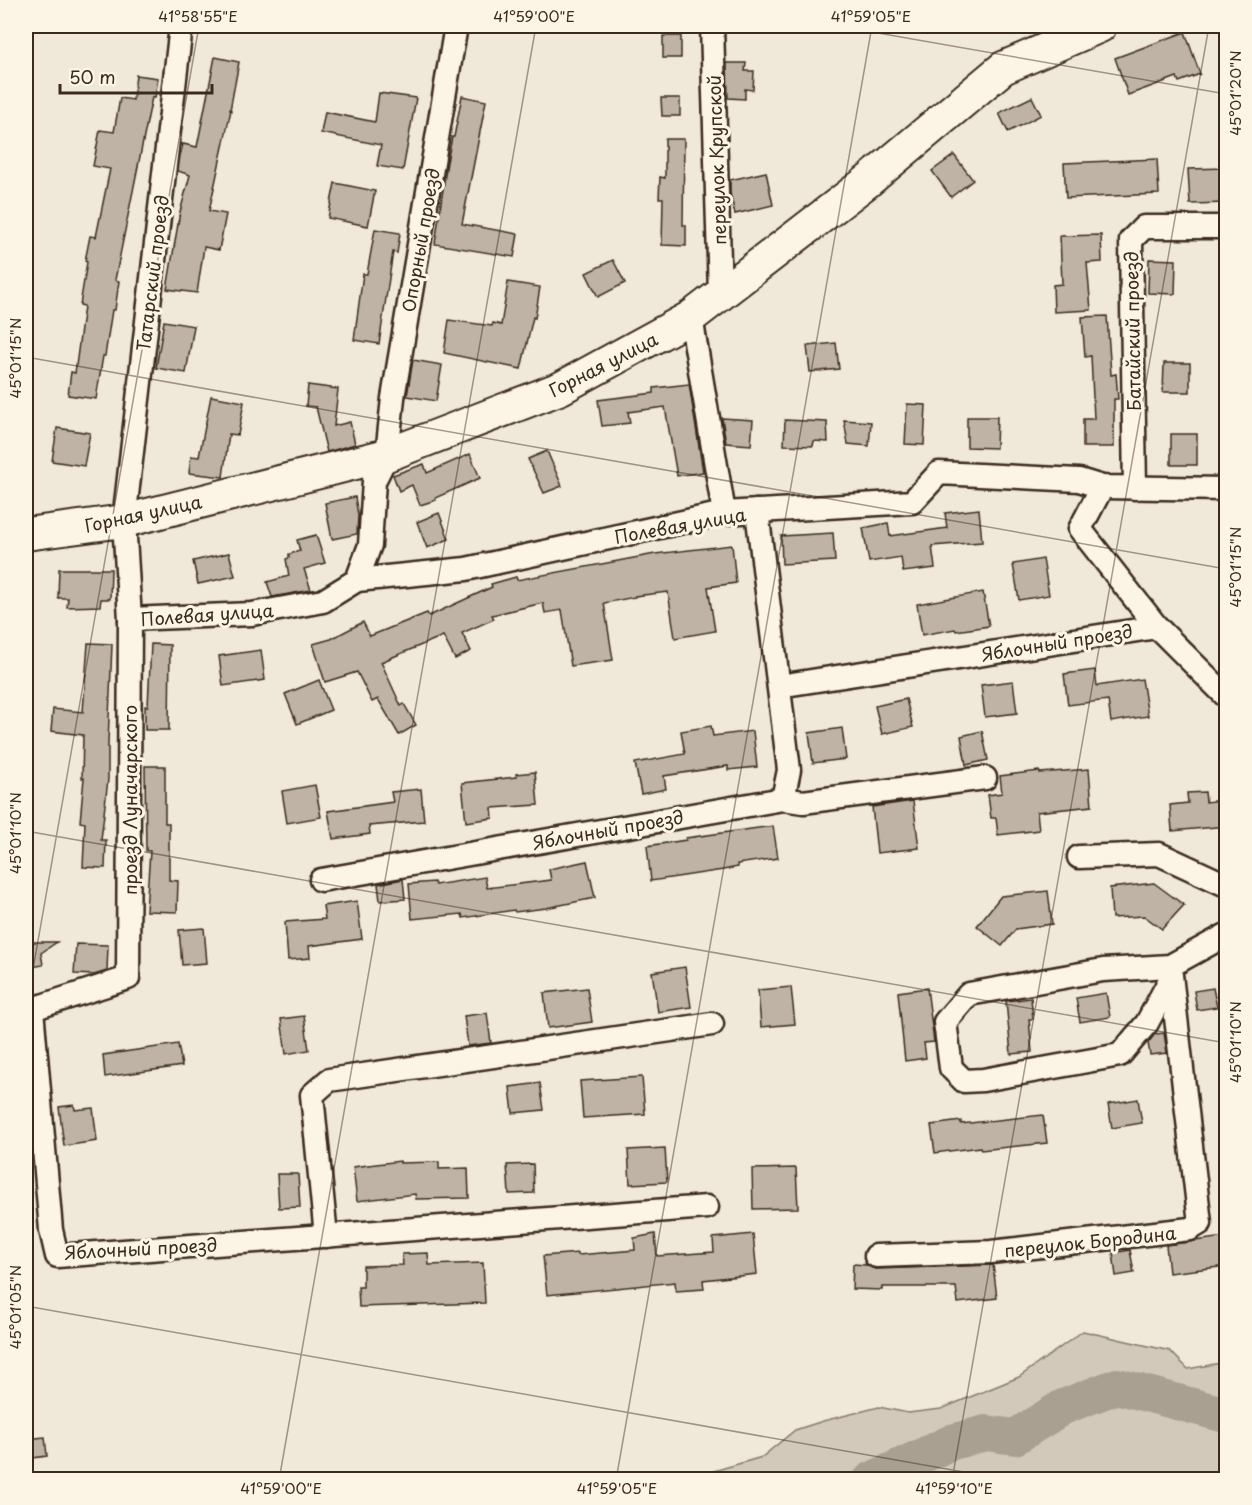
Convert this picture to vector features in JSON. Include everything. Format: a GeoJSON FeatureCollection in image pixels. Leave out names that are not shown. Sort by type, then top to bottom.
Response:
{"type":"FeatureCollection","features":[{"type":"Feature","properties":{"kind":"street","name":"Татарский проезд"},"geometry":{"type":"LineString","coordinates":[[124,520],[181,26]]}},
{"type":"Feature","properties":{"kind":"street","name":"Опорный проезд"},"geometry":{"type":"LineString","coordinates":[[357,579],[370,545],[374,481],[387,455],[393,398],[456,26]]}},
{"type":"Feature","properties":{"kind":"street","name":"переулок Крупской"},"geometry":{"type":"LineString","coordinates":[[711,26],[720,294]]}},
{"type":"Feature","properties":{"kind":"street","name":"Горная улица"},"geometry":{"type":"LineString","coordinates":[[26,534],[124,520],[387,455],[561,388],[691,318],[868,181],[1003,68],[1100,26]]}},
{"type":"Feature","properties":{"kind":"street","name":"Батайский проезд"},"geometry":{"type":"LineString","coordinates":[[1135,488],[1131,240],[1144,227],[1227,227]]}},
{"type":"Feature","properties":{"kind":"street"},"geometry":{"type":"LineString","coordinates":[[691,318],[724,513]]}},
{"type":"Feature","properties":{"kind":"street","name":"Полевая улица"},"geometry":{"type":"LineString","coordinates":[[130,619],[252,614],[323,601],[357,579],[466,569],[724,513],[912,502],[939,473],[1079,480],[1102,487],[1227,489]]}},
{"type":"Feature","properties":{"kind":"street"},"geometry":{"type":"LineString","coordinates":[[1102,487],[1080,529],[1157,627],[1227,696]]}},
{"type":"Feature","properties":{"kind":"street"},"geometry":{"type":"LineString","coordinates":[[757,511],[789,770],[783,799]]}},
{"type":"Feature","properties":{"kind":"street","name":"проезд Луначарского"},"geometry":{"type":"LineString","coordinates":[[29,1009],[128,978],[130,619],[124,520]]}},
{"type":"Feature","properties":{"kind":"street","name":"Яблочный проезд"},"geometry":{"type":"LineString","coordinates":[[779,686],[1157,627]]}},
{"type":"Feature","properties":{"kind":"street","name":"Яблочный проезд"},"geometry":{"type":"LineString","coordinates":[[321,880],[783,799],[802,802],[985,778]]}},
{"type":"Feature","properties":{"kind":"street"},"geometry":{"type":"LineString","coordinates":[[1079,857],[1159,854],[1227,885]]}},
{"type":"Feature","properties":{"kind":"street"},"geometry":{"type":"LineString","coordinates":[[1171,972],[1103,970],[969,994],[945,1022],[951,1068],[964,1081],[983,1080],[1120,1055],[1147,1023],[1171,972],[1227,935]]}},
{"type":"Feature","properties":{"kind":"street","name":"переулок Бородина"},"geometry":{"type":"LineString","coordinates":[[876,1256],[991,1252],[1190,1229],[1200,1223],[1171,972]]}},
{"type":"Feature","properties":{"kind":"street","name":"Яблочный проезд"},"geometry":{"type":"LineString","coordinates":[[29,1009],[51,1230],[57,1256],[707,1207]]}},
{"type":"Feature","properties":{"kind":"street"},"geometry":{"type":"LineString","coordinates":[[326,1236],[312,1095],[328,1080],[712,1024]]}},
{"type":"Feature","properties":{"kind":"shaded area"},"geometry":{"type":"Polygon","coordinates":[[[1083,1331],[1170,1351],[1188,1369],[1226,1362],[1226,1479],[686,1479],[762,1457],[795,1430],[823,1421],[879,1407],[908,1413],[941,1409],[1019,1377],[1083,1331]]]}},
{"type":"Feature","properties":{"kind":"building"},"geometry":{"type":"Polygon","coordinates":[[[1185,32],[1200,74],[1179,82],[1177,77],[1128,95],[1115,58],[1185,32]]]}},
{"type":"Feature","properties":{"kind":"building"},"geometry":{"type":"Polygon","coordinates":[[[663,36],[681,36],[681,58],[663,58],[663,36]]]}},
{"type":"Feature","properties":{"kind":"building"},"geometry":{"type":"Polygon","coordinates":[[[215,57],[239,62],[209,211],[226,214],[219,250],[204,247],[197,293],[167,289],[180,212],[190,175],[178,171],[180,156],[183,144],[197,147],[215,57]]]}},
{"type":"Feature","properties":{"kind":"building"},"geometry":{"type":"Polygon","coordinates":[[[727,63],[746,63],[745,71],[754,71],[753,90],[745,89],[745,99],[728,98],[727,63]]]}},
{"type":"Feature","properties":{"kind":"building"},"geometry":{"type":"Polygon","coordinates":[[[136,75],[158,78],[155,98],[152,97],[115,280],[119,281],[115,310],[112,310],[96,399],[68,395],[71,372],[75,373],[84,306],[80,305],[87,262],[85,261],[90,236],[96,237],[110,169],[93,166],[100,130],[114,132],[120,98],[133,100],[136,75]]]}},
{"type":"Feature","properties":{"kind":"building"},"geometry":{"type":"Polygon","coordinates":[[[379,93],[416,98],[403,170],[377,166],[381,145],[321,133],[325,112],[375,122],[379,93]]]}},
{"type":"Feature","properties":{"kind":"building"},"geometry":{"type":"Polygon","coordinates":[[[462,96],[486,101],[462,224],[518,234],[514,257],[435,244],[447,162],[462,96]]]}},
{"type":"Feature","properties":{"kind":"building"},"geometry":{"type":"Polygon","coordinates":[[[1032,97],[1041,115],[1008,132],[999,113],[1032,97]]]}},
{"type":"Feature","properties":{"kind":"building"},"geometry":{"type":"Polygon","coordinates":[[[661,98],[680,98],[680,116],[662,116],[661,98]]]}},
{"type":"Feature","properties":{"kind":"building"},"geometry":{"type":"Polygon","coordinates":[[[665,139],[684,139],[683,225],[686,225],[686,246],[662,245],[663,198],[659,198],[660,177],[665,178],[665,139]]]}},
{"type":"Feature","properties":{"kind":"building"},"geometry":{"type":"Polygon","coordinates":[[[954,155],[973,180],[951,197],[932,171],[954,155]]]}},
{"type":"Feature","properties":{"kind":"building"},"geometry":{"type":"Polygon","coordinates":[[[1157,159],[1159,194],[1066,198],[1064,163],[1157,159]]]}},
{"type":"Feature","properties":{"kind":"building"},"geometry":{"type":"Polygon","coordinates":[[[1227,168],[1227,203],[1190,204],[1188,169],[1227,168]]]}},
{"type":"Feature","properties":{"kind":"building"},"geometry":{"type":"Polygon","coordinates":[[[766,172],[773,205],[735,214],[730,193],[730,180],[766,172]]]}},
{"type":"Feature","properties":{"kind":"building"},"geometry":{"type":"Polygon","coordinates":[[[335,183],[375,191],[368,226],[328,218],[335,183]]]}},
{"type":"Feature","properties":{"kind":"building"},"geometry":{"type":"Polygon","coordinates":[[[375,229],[400,233],[397,253],[393,252],[379,344],[354,340],[363,274],[367,274],[375,229]]]}},
{"type":"Feature","properties":{"kind":"building"},"geometry":{"type":"Polygon","coordinates":[[[1101,235],[1102,262],[1087,263],[1091,310],[1054,312],[1053,285],[1062,284],[1060,236],[1101,235]]]}},
{"type":"Feature","properties":{"kind":"building"},"geometry":{"type":"Polygon","coordinates":[[[1149,259],[1176,260],[1175,294],[1148,293],[1149,259]]]}},
{"type":"Feature","properties":{"kind":"building"},"geometry":{"type":"Polygon","coordinates":[[[613,260],[625,283],[598,297],[586,273],[613,260]]]}},
{"type":"Feature","properties":{"kind":"building"},"geometry":{"type":"Polygon","coordinates":[[[508,282],[540,287],[535,318],[533,317],[521,369],[444,353],[449,320],[492,326],[493,323],[501,325],[508,282]]]}},
{"type":"Feature","properties":{"kind":"building"},"geometry":{"type":"Polygon","coordinates":[[[1107,316],[1111,375],[1116,374],[1118,399],[1114,399],[1114,447],[1083,447],[1083,419],[1094,419],[1091,356],[1085,357],[1082,317],[1107,316]]]}},
{"type":"Feature","properties":{"kind":"building"},"geometry":{"type":"Polygon","coordinates":[[[164,321],[194,326],[186,373],[156,368],[164,321]]]}},
{"type":"Feature","properties":{"kind":"building"},"geometry":{"type":"Polygon","coordinates":[[[836,343],[839,369],[810,372],[807,346],[836,343]]]}},
{"type":"Feature","properties":{"kind":"building"},"geometry":{"type":"Polygon","coordinates":[[[413,360],[442,365],[436,401],[407,396],[413,360]]]}},
{"type":"Feature","properties":{"kind":"building"},"geometry":{"type":"Polygon","coordinates":[[[1164,363],[1190,363],[1190,392],[1163,392],[1164,363]]]}},
{"type":"Feature","properties":{"kind":"building"},"geometry":{"type":"Polygon","coordinates":[[[689,384],[703,472],[677,476],[665,407],[628,412],[630,423],[602,426],[598,400],[654,393],[654,388],[689,384]]]}},
{"type":"Feature","properties":{"kind":"building"},"geometry":{"type":"Polygon","coordinates":[[[308,385],[338,389],[334,426],[350,422],[355,444],[327,452],[316,407],[306,406],[308,385]]]}},
{"type":"Feature","properties":{"kind":"building"},"geometry":{"type":"Polygon","coordinates":[[[211,396],[244,402],[238,435],[229,434],[223,477],[189,473],[191,456],[199,457],[211,396]]]}},
{"type":"Feature","properties":{"kind":"building"},"geometry":{"type":"Polygon","coordinates":[[[907,404],[926,405],[924,445],[905,444],[907,404]]]}},
{"type":"Feature","properties":{"kind":"building"},"geometry":{"type":"Polygon","coordinates":[[[967,417],[997,417],[996,448],[967,447],[967,417]]]}},
{"type":"Feature","properties":{"kind":"building"},"geometry":{"type":"Polygon","coordinates":[[[722,418],[753,420],[751,445],[726,443],[722,418]]]}},
{"type":"Feature","properties":{"kind":"building"},"geometry":{"type":"Polygon","coordinates":[[[785,420],[827,422],[828,442],[814,441],[813,446],[784,445],[785,420]]]}},
{"type":"Feature","properties":{"kind":"building"},"geometry":{"type":"Polygon","coordinates":[[[844,420],[871,422],[869,446],[848,444],[844,420]]]}},
{"type":"Feature","properties":{"kind":"building"},"geometry":{"type":"Polygon","coordinates":[[[57,428],[90,433],[84,466],[52,461],[57,428]]]}},
{"type":"Feature","properties":{"kind":"building"},"geometry":{"type":"Polygon","coordinates":[[[1171,434],[1197,434],[1197,465],[1171,465],[1171,434]]]}},
{"type":"Feature","properties":{"kind":"building"},"geometry":{"type":"Polygon","coordinates":[[[547,451],[562,486],[544,493],[528,459],[547,451]]]}},
{"type":"Feature","properties":{"kind":"building"},"geometry":{"type":"Polygon","coordinates":[[[470,454],[480,478],[435,498],[436,500],[420,505],[412,485],[399,491],[393,475],[424,464],[427,473],[470,454]]]}},
{"type":"Feature","properties":{"kind":"building"},"geometry":{"type":"Polygon","coordinates":[[[355,497],[358,515],[357,534],[332,539],[325,503],[355,497]]]}},
{"type":"Feature","properties":{"kind":"building"},"geometry":{"type":"Polygon","coordinates":[[[979,509],[982,542],[932,546],[935,568],[903,572],[901,557],[869,562],[863,528],[888,523],[890,536],[947,528],[945,513],[979,509]]]}},
{"type":"Feature","properties":{"kind":"building"},"geometry":{"type":"Polygon","coordinates":[[[439,513],[449,539],[427,548],[417,522],[439,513]]]}},
{"type":"Feature","properties":{"kind":"building"},"geometry":{"type":"Polygon","coordinates":[[[833,533],[835,561],[782,564],[781,536],[833,533]]]}},
{"type":"Feature","properties":{"kind":"building"},"geometry":{"type":"Polygon","coordinates":[[[316,535],[325,563],[304,569],[311,590],[272,597],[267,582],[289,576],[286,559],[289,558],[289,554],[300,551],[297,540],[316,535]]]}},
{"type":"Feature","properties":{"kind":"building"},"geometry":{"type":"Polygon","coordinates":[[[732,545],[736,583],[708,587],[715,631],[675,638],[668,592],[604,603],[613,660],[571,666],[562,610],[545,613],[543,603],[492,615],[494,619],[462,633],[471,651],[455,659],[443,636],[381,662],[401,706],[404,704],[416,725],[399,735],[378,699],[372,702],[357,672],[325,682],[313,644],[331,639],[363,622],[370,636],[427,613],[429,616],[492,587],[491,584],[516,577],[517,580],[655,554],[732,545]]]}},
{"type":"Feature","properties":{"kind":"building"},"geometry":{"type":"Polygon","coordinates":[[[229,553],[235,576],[198,584],[193,561],[229,553]]]}},
{"type":"Feature","properties":{"kind":"building"},"geometry":{"type":"Polygon","coordinates":[[[1043,559],[1049,595],[1019,600],[1013,564],[1043,559]]]}},
{"type":"Feature","properties":{"kind":"building"},"geometry":{"type":"Polygon","coordinates":[[[59,569],[111,569],[110,599],[101,599],[100,606],[67,607],[68,598],[58,598],[59,569]]]}},
{"type":"Feature","properties":{"kind":"building"},"geometry":{"type":"Polygon","coordinates":[[[983,592],[989,626],[922,635],[917,604],[983,592]]]}},
{"type":"Feature","properties":{"kind":"building"},"geometry":{"type":"Polygon","coordinates":[[[88,643],[112,644],[108,779],[101,840],[106,840],[105,868],[83,867],[85,823],[80,822],[84,778],[82,778],[83,735],[51,731],[53,709],[83,712],[88,643]]]}},
{"type":"Feature","properties":{"kind":"building"},"geometry":{"type":"Polygon","coordinates":[[[151,644],[170,645],[169,730],[145,730],[151,644]]]}},
{"type":"Feature","properties":{"kind":"building"},"geometry":{"type":"Polygon","coordinates":[[[261,650],[265,680],[223,686],[219,656],[261,650]]]}},
{"type":"Feature","properties":{"kind":"building"},"geometry":{"type":"Polygon","coordinates":[[[1095,670],[1097,686],[1142,679],[1148,716],[1111,722],[1108,700],[1068,705],[1064,674],[1095,670]]]}},
{"type":"Feature","properties":{"kind":"building"},"geometry":{"type":"Polygon","coordinates":[[[319,680],[331,710],[297,724],[285,694],[319,680]]]}},
{"type":"Feature","properties":{"kind":"building"},"geometry":{"type":"Polygon","coordinates":[[[1013,681],[1017,713],[985,717],[981,685],[1013,681]]]}},
{"type":"Feature","properties":{"kind":"building"},"geometry":{"type":"Polygon","coordinates":[[[906,699],[913,727],[882,734],[875,706],[906,699]]]}},
{"type":"Feature","properties":{"kind":"building"},"geometry":{"type":"Polygon","coordinates":[[[711,726],[713,736],[753,731],[757,767],[728,770],[728,766],[664,776],[666,789],[641,794],[635,763],[685,754],[681,731],[711,726]]]}},
{"type":"Feature","properties":{"kind":"building"},"geometry":{"type":"Polygon","coordinates":[[[842,728],[846,759],[813,763],[809,733],[842,728]]]}},
{"type":"Feature","properties":{"kind":"building"},"geometry":{"type":"Polygon","coordinates":[[[982,731],[988,760],[966,765],[961,736],[982,731]]]}},
{"type":"Feature","properties":{"kind":"building"},"geometry":{"type":"Polygon","coordinates":[[[145,766],[165,766],[165,823],[169,823],[169,880],[178,881],[177,912],[146,911],[150,851],[146,851],[145,766]]]}},
{"type":"Feature","properties":{"kind":"building"},"geometry":{"type":"Polygon","coordinates":[[[1089,769],[1092,806],[1037,812],[1039,830],[998,835],[996,818],[991,818],[988,795],[1002,793],[1000,776],[1039,771],[1040,773],[1089,769]]]}},
{"type":"Feature","properties":{"kind":"building"},"geometry":{"type":"Polygon","coordinates":[[[535,772],[538,805],[492,808],[493,818],[466,822],[462,783],[516,777],[516,774],[535,772]]]}},
{"type":"Feature","properties":{"kind":"building"},"geometry":{"type":"Polygon","coordinates":[[[315,785],[321,817],[287,823],[282,791],[315,785]]]}},
{"type":"Feature","properties":{"kind":"building"},"geometry":{"type":"Polygon","coordinates":[[[421,789],[424,821],[369,826],[370,834],[333,839],[328,811],[393,802],[391,792],[421,789]]]}},
{"type":"Feature","properties":{"kind":"building"},"geometry":{"type":"Polygon","coordinates":[[[1205,792],[1206,802],[1227,799],[1227,826],[1172,831],[1170,805],[1188,803],[1187,793],[1205,792]]]}},
{"type":"Feature","properties":{"kind":"building"},"geometry":{"type":"Polygon","coordinates":[[[913,801],[919,848],[877,853],[872,807],[913,801]]]}},
{"type":"Feature","properties":{"kind":"building"},"geometry":{"type":"Polygon","coordinates":[[[773,826],[778,858],[737,864],[738,867],[723,870],[651,881],[647,846],[773,826]]]}},
{"type":"Feature","properties":{"kind":"building"},"geometry":{"type":"Polygon","coordinates":[[[587,861],[595,898],[546,908],[515,912],[514,910],[463,918],[462,914],[412,919],[409,884],[434,882],[435,885],[485,877],[487,888],[551,880],[549,869],[587,861]]]}},
{"type":"Feature","properties":{"kind":"building"},"geometry":{"type":"Polygon","coordinates":[[[403,879],[405,899],[380,901],[378,884],[403,879]]]}},
{"type":"Feature","properties":{"kind":"building"},"geometry":{"type":"Polygon","coordinates":[[[1154,883],[1184,905],[1162,929],[1144,916],[1112,918],[1110,888],[1154,883]]]}},
{"type":"Feature","properties":{"kind":"building"},"geometry":{"type":"Polygon","coordinates":[[[1048,891],[1052,924],[1016,929],[1002,946],[977,926],[1001,896],[1048,891]]]}},
{"type":"Feature","properties":{"kind":"building"},"geometry":{"type":"Polygon","coordinates":[[[357,901],[362,939],[309,946],[310,958],[288,960],[285,922],[325,919],[323,906],[357,901]]]}},
{"type":"Feature","properties":{"kind":"building"},"geometry":{"type":"Polygon","coordinates":[[[204,928],[207,963],[182,965],[179,930],[204,928]]]}},
{"type":"Feature","properties":{"kind":"building"},"geometry":{"type":"Polygon","coordinates":[[[26,942],[57,942],[41,953],[43,965],[26,968],[26,942]]]}},
{"type":"Feature","properties":{"kind":"building"},"geometry":{"type":"Polygon","coordinates":[[[76,944],[108,945],[107,971],[94,975],[74,974],[76,944]]]}},
{"type":"Feature","properties":{"kind":"building"},"geometry":{"type":"Polygon","coordinates":[[[685,967],[691,1007],[658,1012],[652,972],[685,967]]]}},
{"type":"Feature","properties":{"kind":"building"},"geometry":{"type":"Polygon","coordinates":[[[791,987],[795,1024],[761,1027],[758,990],[791,987]]]}},
{"type":"Feature","properties":{"kind":"building"},"geometry":{"type":"Polygon","coordinates":[[[587,988],[592,1022],[548,1028],[544,993],[587,988]]]}},
{"type":"Feature","properties":{"kind":"building"},"geometry":{"type":"Polygon","coordinates":[[[927,988],[934,1042],[924,1043],[926,1058],[905,1061],[898,992],[927,988]]]}},
{"type":"Feature","properties":{"kind":"building"},"geometry":{"type":"Polygon","coordinates":[[[1213,988],[1217,1007],[1197,1010],[1194,991],[1213,988]]]}},
{"type":"Feature","properties":{"kind":"building"},"geometry":{"type":"Polygon","coordinates":[[[1106,993],[1110,1017],[1080,1022],[1076,998],[1106,993]]]}},
{"type":"Feature","properties":{"kind":"building"},"geometry":{"type":"Polygon","coordinates":[[[1031,998],[1033,1019],[1029,1019],[1032,1052],[1011,1054],[1006,1001],[1031,998]]]}},
{"type":"Feature","properties":{"kind":"building"},"geometry":{"type":"Polygon","coordinates":[[[487,1013],[491,1043],[468,1046],[464,1016],[487,1013]]]}},
{"type":"Feature","properties":{"kind":"building"},"geometry":{"type":"Polygon","coordinates":[[[304,1016],[309,1050],[286,1054],[281,1019],[304,1016]]]}},
{"type":"Feature","properties":{"kind":"building"},"geometry":{"type":"Polygon","coordinates":[[[1164,1033],[1167,1053],[1150,1055],[1148,1043],[1155,1034],[1164,1033]]]}},
{"type":"Feature","properties":{"kind":"building"},"geometry":{"type":"Polygon","coordinates":[[[178,1044],[182,1066],[105,1077],[103,1055],[178,1044]]]}},
{"type":"Feature","properties":{"kind":"building"},"geometry":{"type":"Polygon","coordinates":[[[642,1077],[645,1114],[583,1118],[580,1081],[642,1077]]]}},
{"type":"Feature","properties":{"kind":"building"},"geometry":{"type":"Polygon","coordinates":[[[540,1083],[544,1110],[513,1113],[510,1087],[540,1083]]]}},
{"type":"Feature","properties":{"kind":"building"},"geometry":{"type":"Polygon","coordinates":[[[1138,1099],[1142,1123],[1112,1128],[1108,1104],[1138,1099]]]}},
{"type":"Feature","properties":{"kind":"building"},"geometry":{"type":"Polygon","coordinates":[[[74,1105],[75,1110],[93,1108],[97,1141],[64,1146],[59,1107],[74,1105]]]}},
{"type":"Feature","properties":{"kind":"building"},"geometry":{"type":"Polygon","coordinates":[[[1043,1115],[1047,1143],[981,1150],[980,1147],[935,1153],[931,1125],[1043,1115]]]}},
{"type":"Feature","properties":{"kind":"building"},"geometry":{"type":"Polygon","coordinates":[[[665,1148],[667,1182],[630,1184],[628,1150],[665,1148]]]}},
{"type":"Feature","properties":{"kind":"building"},"geometry":{"type":"Polygon","coordinates":[[[400,1161],[400,1163],[439,1162],[439,1169],[468,1168],[469,1198],[416,1199],[415,1194],[357,1201],[353,1167],[400,1161]]]}},
{"type":"Feature","properties":{"kind":"building"},"geometry":{"type":"Polygon","coordinates":[[[533,1164],[534,1193],[509,1194],[507,1165],[533,1164]]]}},
{"type":"Feature","properties":{"kind":"building"},"geometry":{"type":"Polygon","coordinates":[[[796,1168],[798,1208],[753,1209],[752,1169],[796,1168]]]}},
{"type":"Feature","properties":{"kind":"building"},"geometry":{"type":"Polygon","coordinates":[[[277,1174],[298,1174],[300,1207],[279,1208],[277,1174]]]}},
{"type":"Feature","properties":{"kind":"building"},"geometry":{"type":"Polygon","coordinates":[[[655,1234],[657,1256],[714,1252],[713,1238],[753,1234],[757,1274],[703,1280],[704,1289],[676,1291],[675,1282],[547,1295],[543,1256],[635,1250],[634,1238],[655,1234]]]}},
{"type":"Feature","properties":{"kind":"building"},"geometry":{"type":"Polygon","coordinates":[[[1224,1237],[1227,1266],[1169,1273],[1166,1245],[1224,1237]]]}},
{"type":"Feature","properties":{"kind":"building"},"geometry":{"type":"Polygon","coordinates":[[[1130,1250],[1134,1273],[1116,1276],[1113,1253],[1130,1250]]]}},
{"type":"Feature","properties":{"kind":"building"},"geometry":{"type":"Polygon","coordinates":[[[428,1253],[429,1265],[483,1263],[485,1303],[359,1307],[358,1287],[363,1287],[363,1266],[403,1265],[402,1254],[428,1253]]]}},
{"type":"Feature","properties":{"kind":"building"},"geometry":{"type":"Polygon","coordinates":[[[853,1264],[876,1269],[993,1265],[997,1298],[958,1303],[956,1287],[852,1289],[853,1264]]]}},
{"type":"Feature","properties":{"kind":"building"},"geometry":{"type":"Polygon","coordinates":[[[45,1437],[47,1456],[26,1459],[26,1439],[45,1437]]]}},
{"type":"Feature","properties":{"kind":"waterway"},"geometry":{"type":"LineString","coordinates":[[871,1480],[952,1442],[986,1433],[1015,1437],[1063,1407],[1117,1386],[1226,1415]]}}]}
